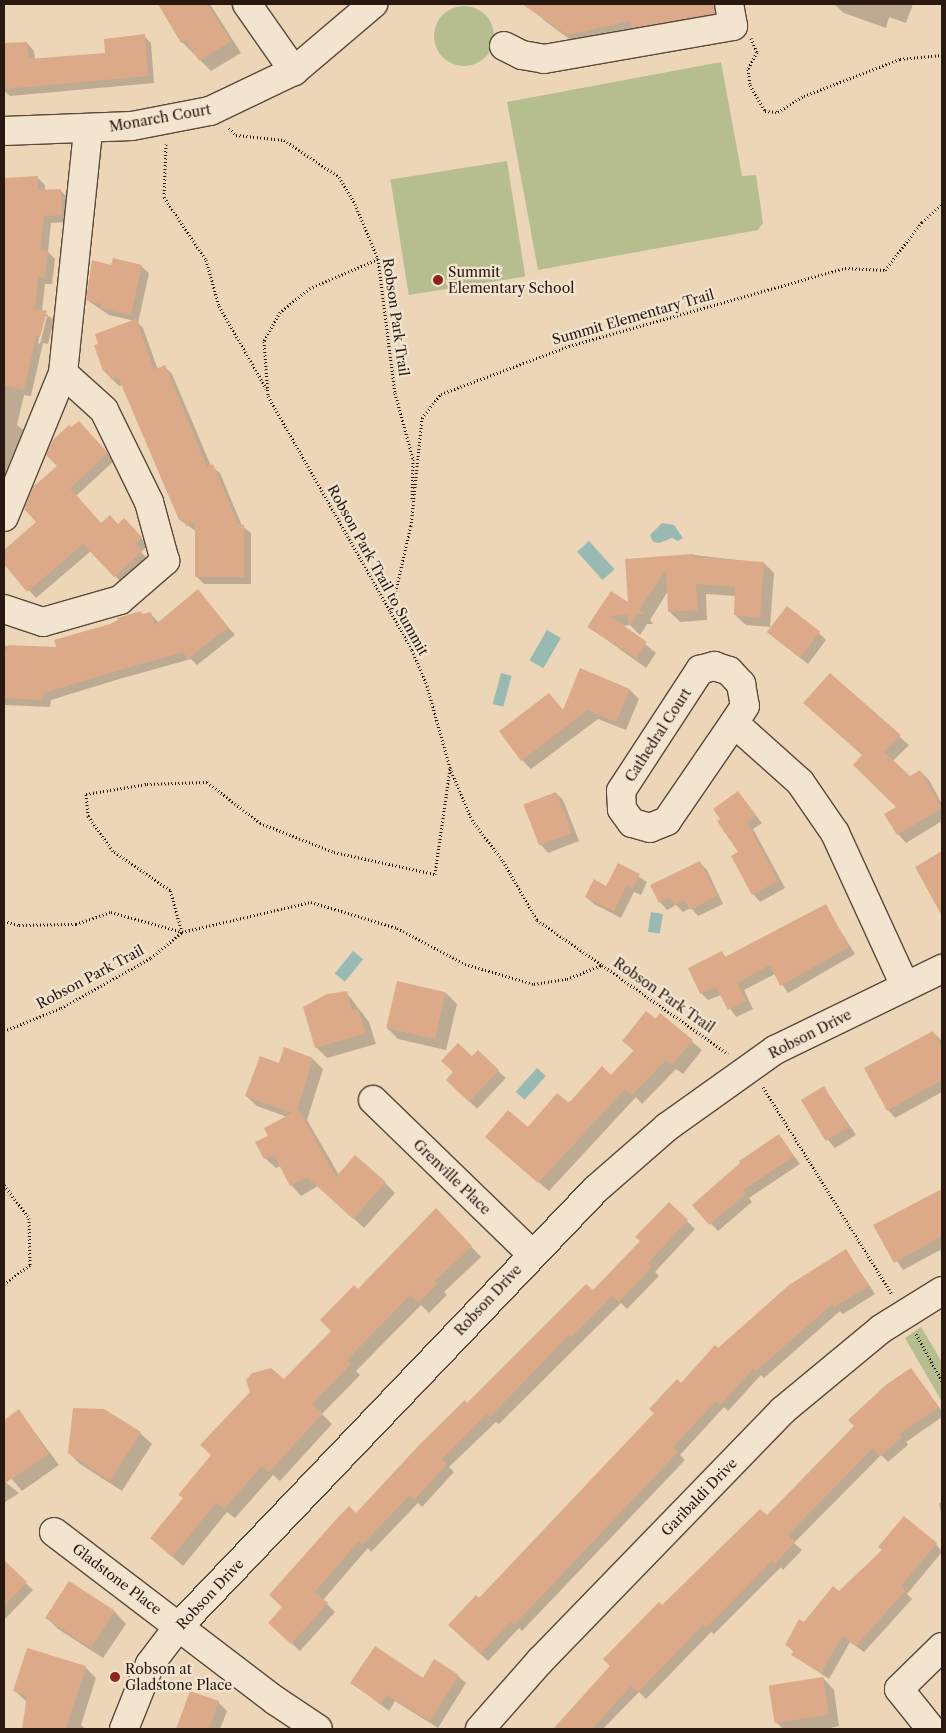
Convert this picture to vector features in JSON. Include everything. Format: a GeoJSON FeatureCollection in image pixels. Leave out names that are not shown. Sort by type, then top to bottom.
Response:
{"type":"FeatureCollection","features":[{"type":"Feature","properties":{"kind":"street"},"geometry":{"type":"LineString","coordinates":[[247,4],[294,71]]}},
{"type":"Feature","properties":{"kind":"street","name":"Monarch Court"},"geometry":{"type":"LineString","coordinates":[[4,131],[88,130],[210,111],[294,71],[372,4]]}},
{"type":"Feature","properties":{"kind":"street"},"geometry":{"type":"LineString","coordinates":[[504,46],[522,55],[544,59],[731,15]]}},
{"type":"Feature","properties":{"kind":"street"},"geometry":{"type":"LineString","coordinates":[[4,517],[63,372],[88,130]]}},
{"type":"Feature","properties":{"kind":"street"},"geometry":{"type":"LineString","coordinates":[[4,609],[43,622],[120,600],[165,561],[149,502],[104,410],[63,372]]}},
{"type":"Feature","properties":{"kind":"street","name":"Cathedral Court"},"geometry":{"type":"LineString","coordinates":[[714,666],[730,672],[741,684],[745,706],[734,723],[667,820],[650,828],[632,823],[622,810],[621,791],[700,670],[714,666]]}},
{"type":"Feature","properties":{"kind":"street"},"geometry":{"type":"LineString","coordinates":[[734,723],[800,782],[835,833],[905,986]]}},
{"type":"Feature","properties":{"kind":"street","name":"Robson Drive"},"geometry":{"type":"LineString","coordinates":[[124,1729],[150,1664],[179,1626],[396,1401],[531,1254],[596,1189],[667,1127],[775,1050],[942,969]]}},
{"type":"Feature","properties":{"kind":"street","name":"Grenville Place"},"geometry":{"type":"LineString","coordinates":[[373,1100],[531,1254]]}},
{"type":"Feature","properties":{"kind":"street","name":"Garibaldi Drive"},"geometry":{"type":"LineString","coordinates":[[480,1729],[540,1661],[782,1411],[882,1329],[942,1290]]}},
{"type":"Feature","properties":{"kind":"street","name":"Gladstone Place"},"geometry":{"type":"LineString","coordinates":[[54,1532],[318,1729]]}},
{"type":"Feature","properties":{"kind":"street"},"geometry":{"type":"LineString","coordinates":[[930,1729],[899,1689],[942,1647]]}},
{"type":"Feature","properties":{"kind":"path"},"geometry":{"type":"LineString","coordinates":[[731,15],[754,41],[755,60],[748,69],[756,98],[765,111],[778,112],[804,96],[900,59],[942,55]]}},
{"type":"Feature","properties":{"kind":"path","name":"Robson Park Trail"},"geometry":{"type":"LineString","coordinates":[[210,111],[236,135],[284,140],[339,178],[355,204],[378,259],[395,394],[413,459],[411,526],[391,613]]}},
{"type":"Feature","properties":{"kind":"path"},"geometry":{"type":"LineString","coordinates":[[168,119],[164,197],[206,260],[219,306],[268,391]]}},
{"type":"Feature","properties":{"kind":"path","name":"Summit Elementary Trail"},"geometry":{"type":"LineString","coordinates":[[411,526],[422,418],[441,394],[569,346],[826,273],[845,268],[885,270],[922,222],[942,204]]}},
{"type":"Feature","properties":{"kind":"path","name":"Robson Park Trail to Summit"},"geometry":{"type":"LineString","coordinates":[[378,259],[310,288],[280,312],[264,341],[268,391],[412,650],[427,686],[450,768],[472,820],[503,860],[537,920],[602,965]]}},
{"type":"Feature","properties":{"kind":"path"},"geometry":{"type":"LineString","coordinates":[[182,932],[170,890],[113,851],[88,816],[86,794],[147,784],[207,782],[260,823],[334,852],[436,874],[450,768]]}},
{"type":"Feature","properties":{"kind":"path","name":"Robson Park Trail"},"geometry":{"type":"LineString","coordinates":[[4,1031],[61,1008],[151,958],[182,932],[311,902],[397,928],[465,964],[534,984],[567,980],[602,965],[731,1056]]}},
{"type":"Feature","properties":{"kind":"path","name":"Robson Park Trail"},"geometry":{"type":"LineString","coordinates":[[4,921],[20,925],[76,924],[111,912],[182,932]]}},
{"type":"Feature","properties":{"kind":"path"},"geometry":{"type":"LineString","coordinates":[[759,1081],[895,1299]]}},
{"type":"Feature","properties":{"kind":"path"},"geometry":{"type":"LineString","coordinates":[[4,1184],[29,1218],[30,1265],[4,1284]]}},
{"type":"Feature","properties":{"kind":"path"},"geometry":{"type":"LineString","coordinates":[[912,1329],[942,1381]]}},
{"type":"Feature","properties":{"kind":"green space"},"geometry":{"type":"Polygon","coordinates":[[[464,6],[481,11],[489,19],[494,36],[489,53],[481,61],[464,66],[447,61],[439,53],[434,36],[439,19],[447,11],[464,6]]]}},
{"type":"Feature","properties":{"kind":"green space"},"geometry":{"type":"Polygon","coordinates":[[[721,62],[742,176],[756,175],[763,223],[758,230],[538,270],[507,102],[721,62]]]}},
{"type":"Feature","properties":{"kind":"green space"},"geometry":{"type":"Polygon","coordinates":[[[507,161],[525,277],[409,295],[390,179],[507,161]]]}},
{"type":"Feature","properties":{"kind":"green space"},"geometry":{"type":"Polygon","coordinates":[[[921,1327],[942,1362],[942,1402],[905,1338],[921,1327]]]}},
{"type":"Feature","properties":{"kind":"water"},"geometry":{"type":"Polygon","coordinates":[[[662,523],[674,525],[683,538],[678,541],[672,538],[659,543],[653,542],[650,535],[662,523]]]}},
{"type":"Feature","properties":{"kind":"water"},"geometry":{"type":"Polygon","coordinates":[[[589,541],[614,569],[603,580],[577,552],[589,541]]]}},
{"type":"Feature","properties":{"kind":"water"},"geometry":{"type":"Polygon","coordinates":[[[547,630],[561,638],[543,668],[530,660],[547,630]]]}},
{"type":"Feature","properties":{"kind":"water"},"geometry":{"type":"Polygon","coordinates":[[[501,673],[512,676],[503,707],[493,704],[501,673]]]}},
{"type":"Feature","properties":{"kind":"water"},"geometry":{"type":"Polygon","coordinates":[[[651,912],[663,914],[660,934],[648,932],[651,912]]]}},
{"type":"Feature","properties":{"kind":"water"},"geometry":{"type":"Polygon","coordinates":[[[353,951],[363,959],[345,982],[335,974],[353,951]]]}},
{"type":"Feature","properties":{"kind":"water"},"geometry":{"type":"Polygon","coordinates":[[[537,1068],[546,1076],[525,1100],[516,1092],[537,1068]]]}},
{"type":"Feature","properties":{"kind":"building"},"geometry":{"type":"Polygon","coordinates":[[[158,4],[207,4],[231,41],[199,61],[186,40],[181,43],[158,4]]]}},
{"type":"Feature","properties":{"kind":"building"},"geometry":{"type":"Polygon","coordinates":[[[522,4],[714,4],[715,13],[632,28],[630,21],[567,35],[522,4]]]}},
{"type":"Feature","properties":{"kind":"building"},"geometry":{"type":"Polygon","coordinates":[[[145,34],[148,76],[4,89],[4,43],[27,42],[29,59],[105,53],[104,39],[145,34]]]}},
{"type":"Feature","properties":{"kind":"building"},"geometry":{"type":"Polygon","coordinates":[[[38,176],[38,190],[61,189],[62,215],[44,216],[40,250],[48,251],[45,278],[38,277],[35,308],[47,311],[40,337],[36,336],[24,390],[4,385],[4,178],[38,176]]]}},
{"type":"Feature","properties":{"kind":"building"},"geometry":{"type":"Polygon","coordinates":[[[113,258],[142,265],[131,315],[100,308],[101,304],[86,300],[92,260],[111,265],[113,258]]]}},
{"type":"Feature","properties":{"kind":"building"},"geometry":{"type":"Polygon","coordinates":[[[136,319],[154,370],[165,365],[207,467],[213,464],[238,524],[244,525],[244,577],[195,577],[195,522],[186,526],[183,519],[179,520],[118,377],[111,379],[107,370],[103,371],[94,345],[98,344],[95,334],[136,319]]]}},
{"type":"Feature","properties":{"kind":"building"},"geometry":{"type":"Polygon","coordinates":[[[79,421],[108,453],[70,488],[101,523],[110,515],[118,524],[124,518],[142,537],[135,544],[142,551],[114,577],[83,544],[27,592],[4,564],[4,550],[36,522],[24,509],[33,487],[57,466],[46,455],[53,440],[69,425],[71,427],[79,421]]]}},
{"type":"Feature","properties":{"kind":"building"},"geometry":{"type":"Polygon","coordinates":[[[694,554],[694,557],[764,562],[760,618],[734,615],[735,587],[696,584],[698,610],[668,612],[666,569],[639,610],[645,614],[637,614],[629,626],[628,615],[610,616],[647,642],[636,658],[587,627],[611,591],[628,602],[625,559],[694,554]]]}},
{"type":"Feature","properties":{"kind":"building"},"geometry":{"type":"Polygon","coordinates":[[[198,589],[228,627],[188,659],[183,652],[44,693],[43,700],[4,698],[4,649],[7,650],[8,645],[56,647],[54,640],[110,624],[118,620],[117,618],[141,611],[142,614],[151,612],[155,625],[198,589]]]}},
{"type":"Feature","properties":{"kind":"building"},"geometry":{"type":"Polygon","coordinates":[[[787,606],[820,632],[800,658],[767,632],[787,606]]]}},
{"type":"Feature","properties":{"kind":"building"},"geometry":{"type":"Polygon","coordinates":[[[580,668],[630,689],[616,722],[588,710],[521,761],[499,731],[549,693],[563,710],[580,668]]]}},
{"type":"Feature","properties":{"kind":"building"},"geometry":{"type":"Polygon","coordinates":[[[830,673],[901,735],[884,752],[910,776],[920,770],[942,808],[897,835],[884,814],[896,807],[853,765],[862,755],[803,703],[830,673]]]}},
{"type":"Feature","properties":{"kind":"building"},"geometry":{"type":"Polygon","coordinates":[[[738,791],[756,815],[747,822],[778,881],[752,895],[731,856],[738,852],[717,821],[720,819],[713,809],[738,791]]]}},
{"type":"Feature","properties":{"kind":"building"},"geometry":{"type":"Polygon","coordinates":[[[556,792],[572,833],[539,846],[523,805],[556,792]]]}},
{"type":"Feature","properties":{"kind":"building"},"geometry":{"type":"Polygon","coordinates":[[[942,851],[942,916],[915,867],[942,851]]]}},
{"type":"Feature","properties":{"kind":"building"},"geometry":{"type":"Polygon","coordinates":[[[700,861],[717,896],[690,910],[685,900],[674,905],[670,897],[659,903],[650,885],[700,861]]]}},
{"type":"Feature","properties":{"kind":"building"},"geometry":{"type":"Polygon","coordinates":[[[618,863],[640,874],[633,888],[627,885],[614,911],[585,897],[594,879],[606,886],[618,863]]]}},
{"type":"Feature","properties":{"kind":"building"},"geometry":{"type":"Polygon","coordinates":[[[826,904],[849,947],[780,986],[770,965],[737,983],[746,1001],[728,1010],[716,987],[700,994],[688,968],[722,951],[725,957],[826,904]]]}},
{"type":"Feature","properties":{"kind":"building"},"geometry":{"type":"Polygon","coordinates":[[[397,981],[446,992],[435,1039],[386,1028],[397,981]]]}},
{"type":"Feature","properties":{"kind":"building"},"geometry":{"type":"Polygon","coordinates":[[[347,991],[352,1011],[358,1009],[366,1033],[315,1048],[303,1007],[327,994],[347,991]]]}},
{"type":"Feature","properties":{"kind":"building"},"geometry":{"type":"Polygon","coordinates":[[[646,1011],[656,1019],[660,1013],[693,1040],[672,1065],[666,1060],[632,1095],[625,1089],[538,1183],[485,1137],[508,1110],[528,1127],[557,1093],[569,1103],[602,1066],[611,1075],[634,1050],[622,1041],[646,1011]]]}},
{"type":"Feature","properties":{"kind":"building"},"geometry":{"type":"Polygon","coordinates":[[[933,1031],[942,1048],[942,1080],[887,1111],[864,1068],[933,1031]]]}},
{"type":"Feature","properties":{"kind":"building"},"geometry":{"type":"Polygon","coordinates":[[[458,1043],[472,1056],[478,1050],[499,1070],[469,1102],[446,1080],[453,1072],[441,1061],[458,1043]]]}},
{"type":"Feature","properties":{"kind":"building"},"geometry":{"type":"Polygon","coordinates":[[[284,1047],[313,1058],[297,1111],[299,1110],[336,1177],[355,1155],[386,1182],[353,1219],[307,1177],[290,1186],[274,1155],[264,1159],[255,1142],[268,1136],[264,1128],[292,1113],[245,1096],[260,1056],[279,1063],[284,1047]]]}},
{"type":"Feature","properties":{"kind":"building"},"geometry":{"type":"Polygon","coordinates":[[[824,1086],[849,1127],[826,1141],[801,1100],[824,1086]]]}},
{"type":"Feature","properties":{"kind":"building"},"geometry":{"type":"Polygon","coordinates":[[[779,1134],[794,1156],[743,1190],[746,1194],[709,1225],[692,1205],[740,1163],[739,1161],[779,1134]]]}},
{"type":"Feature","properties":{"kind":"building"},"geometry":{"type":"Polygon","coordinates":[[[942,1189],[942,1236],[894,1263],[873,1225],[942,1189]]]}},
{"type":"Feature","properties":{"kind":"building"},"geometry":{"type":"Polygon","coordinates":[[[669,1202],[688,1220],[648,1263],[652,1267],[619,1302],[612,1296],[572,1337],[569,1335],[490,1417],[487,1414],[442,1459],[447,1464],[414,1500],[409,1496],[362,1545],[359,1541],[315,1592],[328,1603],[291,1644],[268,1623],[282,1607],[269,1595],[349,1506],[356,1513],[421,1443],[465,1400],[467,1403],[586,1284],[593,1290],[640,1241],[635,1237],[669,1202]]]}},
{"type":"Feature","properties":{"kind":"building"},"geometry":{"type":"Polygon","coordinates":[[[436,1208],[472,1246],[435,1281],[437,1284],[418,1303],[410,1295],[347,1360],[351,1364],[312,1404],[323,1413],[269,1472],[262,1466],[224,1509],[216,1503],[172,1557],[150,1538],[183,1498],[178,1495],[211,1455],[200,1445],[250,1392],[246,1380],[252,1373],[271,1368],[284,1379],[331,1331],[320,1320],[354,1285],[358,1289],[436,1208]]]}},
{"type":"Feature","properties":{"kind":"building"},"geometry":{"type":"Polygon","coordinates":[[[846,1249],[869,1286],[834,1307],[832,1304],[756,1371],[753,1369],[720,1405],[716,1401],[673,1447],[678,1452],[514,1625],[511,1622],[480,1654],[448,1625],[476,1595],[479,1598],[654,1413],[649,1409],[677,1379],[681,1383],[715,1345],[718,1348],[789,1285],[846,1249]]]}},
{"type":"Feature","properties":{"kind":"building"},"geometry":{"type":"Polygon","coordinates":[[[911,1368],[939,1407],[899,1434],[902,1437],[880,1456],[873,1448],[788,1535],[795,1542],[775,1564],[772,1561],[706,1628],[703,1625],[638,1692],[631,1686],[592,1729],[553,1729],[610,1666],[603,1659],[659,1602],[662,1605],[760,1509],[767,1515],[854,1426],[848,1420],[887,1384],[911,1368]]]}},
{"type":"Feature","properties":{"kind":"building"},"geometry":{"type":"Polygon","coordinates":[[[73,1408],[104,1409],[141,1432],[110,1481],[68,1453],[73,1408]]]}},
{"type":"Feature","properties":{"kind":"building"},"geometry":{"type":"Polygon","coordinates":[[[19,1409],[49,1454],[4,1484],[4,1420],[19,1409]]]}},
{"type":"Feature","properties":{"kind":"building"},"geometry":{"type":"Polygon","coordinates":[[[904,1516],[937,1543],[901,1586],[905,1591],[856,1646],[843,1635],[821,1673],[791,1655],[794,1650],[785,1645],[799,1619],[804,1622],[833,1586],[839,1591],[882,1550],[878,1547],[904,1516]]]}},
{"type":"Feature","properties":{"kind":"building"},"geometry":{"type":"Polygon","coordinates":[[[4,1560],[27,1582],[4,1606],[4,1560]]]}},
{"type":"Feature","properties":{"kind":"building"},"geometry":{"type":"Polygon","coordinates":[[[69,1581],[115,1611],[91,1648],[45,1618],[69,1581]]]}},
{"type":"Feature","properties":{"kind":"building"},"geometry":{"type":"Polygon","coordinates":[[[375,1646],[423,1678],[434,1659],[459,1675],[430,1721],[387,1695],[381,1704],[350,1683],[375,1646]]]}},
{"type":"Feature","properties":{"kind":"building"},"geometry":{"type":"Polygon","coordinates":[[[27,1648],[86,1666],[66,1729],[22,1729],[27,1696],[13,1691],[27,1648]]]}},
{"type":"Feature","properties":{"kind":"building"},"geometry":{"type":"Polygon","coordinates":[[[823,1677],[829,1715],[775,1723],[769,1686],[823,1677]]]}},
{"type":"Feature","properties":{"kind":"building"},"geometry":{"type":"Polygon","coordinates":[[[190,1691],[219,1701],[209,1729],[176,1729],[190,1691]]]}},
{"type":"Feature","properties":{"kind":"place","name":"Summit Elementary School"},"geometry":{"type":"Point","coordinates":[438,280]}},
{"type":"Feature","properties":{"kind":"place","name":"Robson at Gladstone Place"},"geometry":{"type":"Point","coordinates":[115,1677]}}]}
